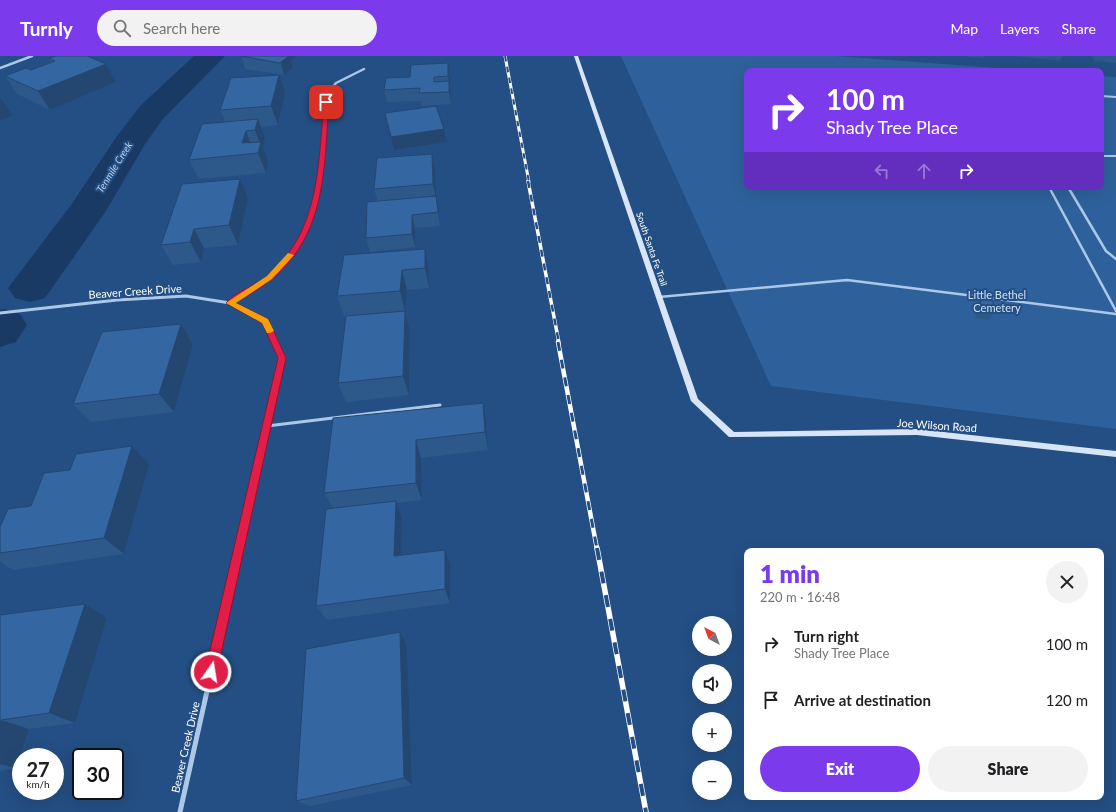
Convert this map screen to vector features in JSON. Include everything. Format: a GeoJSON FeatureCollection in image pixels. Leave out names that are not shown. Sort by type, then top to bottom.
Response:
{"type":"FeatureCollection","features":[{"type":"Feature","properties":{"kind":"street"},"geometry":{"type":"LineString","coordinates":[[0,68],[32,56]]}},
{"type":"Feature","properties":{"kind":"street","name":"South Santa Fe Trail"},"geometry":{"type":"LineString","coordinates":[[576,56],[695,401],[732,435]]}},
{"type":"Feature","properties":{"kind":"street"},"geometry":{"type":"LineString","coordinates":[[230,303],[269,278],[293,252],[306,230],[315,207],[320,180],[329,92],[336,83],[364,69]]}},
{"type":"Feature","properties":{"kind":"street","name":"Beaver Creek Drive"},"geometry":{"type":"LineString","coordinates":[[0,313],[117,300],[186,296],[230,303],[266,321],[282,358],[180,812]]}},
{"type":"Feature","properties":{"kind":"street","name":"Joe Wilson Road"},"geometry":{"type":"LineString","coordinates":[[732,435],[917,432],[1116,454]]}},
{"type":"Feature","properties":{"kind":"lane"},"geometry":{"type":"LineString","coordinates":[[1104,96],[1116,97]]}},
{"type":"Feature","properties":{"kind":"lane"},"geometry":{"type":"LineString","coordinates":[[1104,156],[1116,156]]}},
{"type":"Feature","properties":{"kind":"lane"},"geometry":{"type":"LineString","coordinates":[[1051,190],[1116,313]]}},
{"type":"Feature","properties":{"kind":"lane"},"geometry":{"type":"LineString","coordinates":[[1070,190],[1106,250],[1116,259]]}},
{"type":"Feature","properties":{"kind":"lane"},"geometry":{"type":"LineString","coordinates":[[659,297],[847,280],[1116,313]]}},
{"type":"Feature","properties":{"kind":"lane"},"geometry":{"type":"LineString","coordinates":[[267,426],[440,405]]}},
{"type":"Feature","properties":{"kind":"green space","name":"Little Bethel Cemetery"},"geometry":{"type":"Polygon","coordinates":[[[621,56],[835,56],[998,68],[744,68],[744,190],[1104,190],[1104,76],[1116,77],[1116,429],[771,386],[621,56]]]}},
{"type":"Feature","properties":{"kind":"building"},"geometry":{"type":"Polygon","coordinates":[[[56,56],[87,56],[106,64],[38,91],[5,76],[26,68],[31,70],[55,61],[49,58],[56,56]]]}},
{"type":"Feature","properties":{"kind":"building"},"geometry":{"type":"Polygon","coordinates":[[[241,56],[289,56],[280,63],[241,56]]]}},
{"type":"Feature","properties":{"kind":"building"},"geometry":{"type":"Polygon","coordinates":[[[448,63],[448,76],[434,77],[434,82],[449,81],[449,92],[419,93],[420,88],[384,90],[386,78],[410,77],[411,65],[448,63]]]}},
{"type":"Feature","properties":{"kind":"building"},"geometry":{"type":"Polygon","coordinates":[[[279,75],[271,106],[220,110],[231,78],[279,75]]]}},
{"type":"Feature","properties":{"kind":"building"},"geometry":{"type":"Polygon","coordinates":[[[436,106],[444,129],[391,137],[385,113],[436,106]]]}},
{"type":"Feature","properties":{"kind":"building"},"geometry":{"type":"Polygon","coordinates":[[[258,119],[255,130],[246,131],[242,143],[261,142],[258,153],[189,160],[202,124],[258,119]]]}},
{"type":"Feature","properties":{"kind":"building"},"geometry":{"type":"Polygon","coordinates":[[[432,154],[433,184],[374,189],[377,158],[432,154]]]}},
{"type":"Feature","properties":{"kind":"building"},"geometry":{"type":"Polygon","coordinates":[[[240,179],[229,225],[194,229],[190,242],[161,245],[182,184],[240,179]]]}},
{"type":"Feature","properties":{"kind":"building"},"geometry":{"type":"Polygon","coordinates":[[[436,196],[438,212],[412,215],[412,234],[366,238],[367,202],[436,196]]]}},
{"type":"Feature","properties":{"kind":"building"},"geometry":{"type":"Polygon","coordinates":[[[425,249],[425,268],[402,270],[400,291],[337,296],[344,255],[425,249]]]}},
{"type":"Feature","properties":{"kind":"building"},"geometry":{"type":"Polygon","coordinates":[[[980,298],[993,301],[994,313],[981,311],[980,298]]]}},
{"type":"Feature","properties":{"kind":"building"},"geometry":{"type":"Polygon","coordinates":[[[405,311],[403,376],[338,383],[346,316],[405,311]]]}},
{"type":"Feature","properties":{"kind":"building"},"geometry":{"type":"Polygon","coordinates":[[[181,324],[159,394],[73,404],[102,332],[181,324]]]}},
{"type":"Feature","properties":{"kind":"building"},"geometry":{"type":"Polygon","coordinates":[[[483,403],[485,432],[416,440],[416,483],[324,493],[333,418],[483,403]]]}},
{"type":"Feature","properties":{"kind":"building"},"geometry":{"type":"Polygon","coordinates":[[[132,446],[104,538],[0,553],[0,527],[8,509],[31,506],[44,473],[70,470],[76,454],[132,446]]]}},
{"type":"Feature","properties":{"kind":"building"},"geometry":{"type":"Polygon","coordinates":[[[396,501],[394,556],[445,550],[445,589],[316,606],[326,509],[396,501]]]}},
{"type":"Feature","properties":{"kind":"building"},"geometry":{"type":"Polygon","coordinates":[[[85,604],[49,713],[1,720],[0,722],[0,615],[85,604]]]}},
{"type":"Feature","properties":{"kind":"building"},"geometry":{"type":"Polygon","coordinates":[[[400,632],[404,778],[296,801],[306,649],[400,632]]]}},
{"type":"Feature","properties":{"kind":"waterway","name":"Tenmile Creek"},"geometry":{"type":"LineString","coordinates":[[30,288],[87,211],[129,143],[152,112],[211,56]]}},
{"type":"Feature","properties":{"kind":"waterway","name":"Tenmile Creek"},"geometry":{"type":"LineString","coordinates":[[0,331],[4,325]]}},
{"type":"Feature","properties":{"kind":"railway"},"geometry":{"type":"LineString","coordinates":[[505,56],[529,182]]}},
{"type":"Feature","properties":{"kind":"railway"},"geometry":{"type":"LineString","coordinates":[[528,181],[559,343]]}},
{"type":"Feature","properties":{"kind":"railway"},"geometry":{"type":"LineString","coordinates":[[558,342],[597,549]]}},
{"type":"Feature","properties":{"kind":"railway"},"geometry":{"type":"LineString","coordinates":[[597,548],[646,812]]}},
{"type":"Feature","properties":{"kind":"slow traffic"},"geometry":{"type":"LineString","coordinates":[[270,331],[266,321],[230,303],[269,278],[290,255]]}},
{"type":"Feature","properties":{"kind":"route"},"geometry":{"type":"LineString","coordinates":[[211,672],[282,358],[266,321],[230,303],[269,278],[293,252],[306,230],[315,207],[320,180],[326,102]]}}]}
